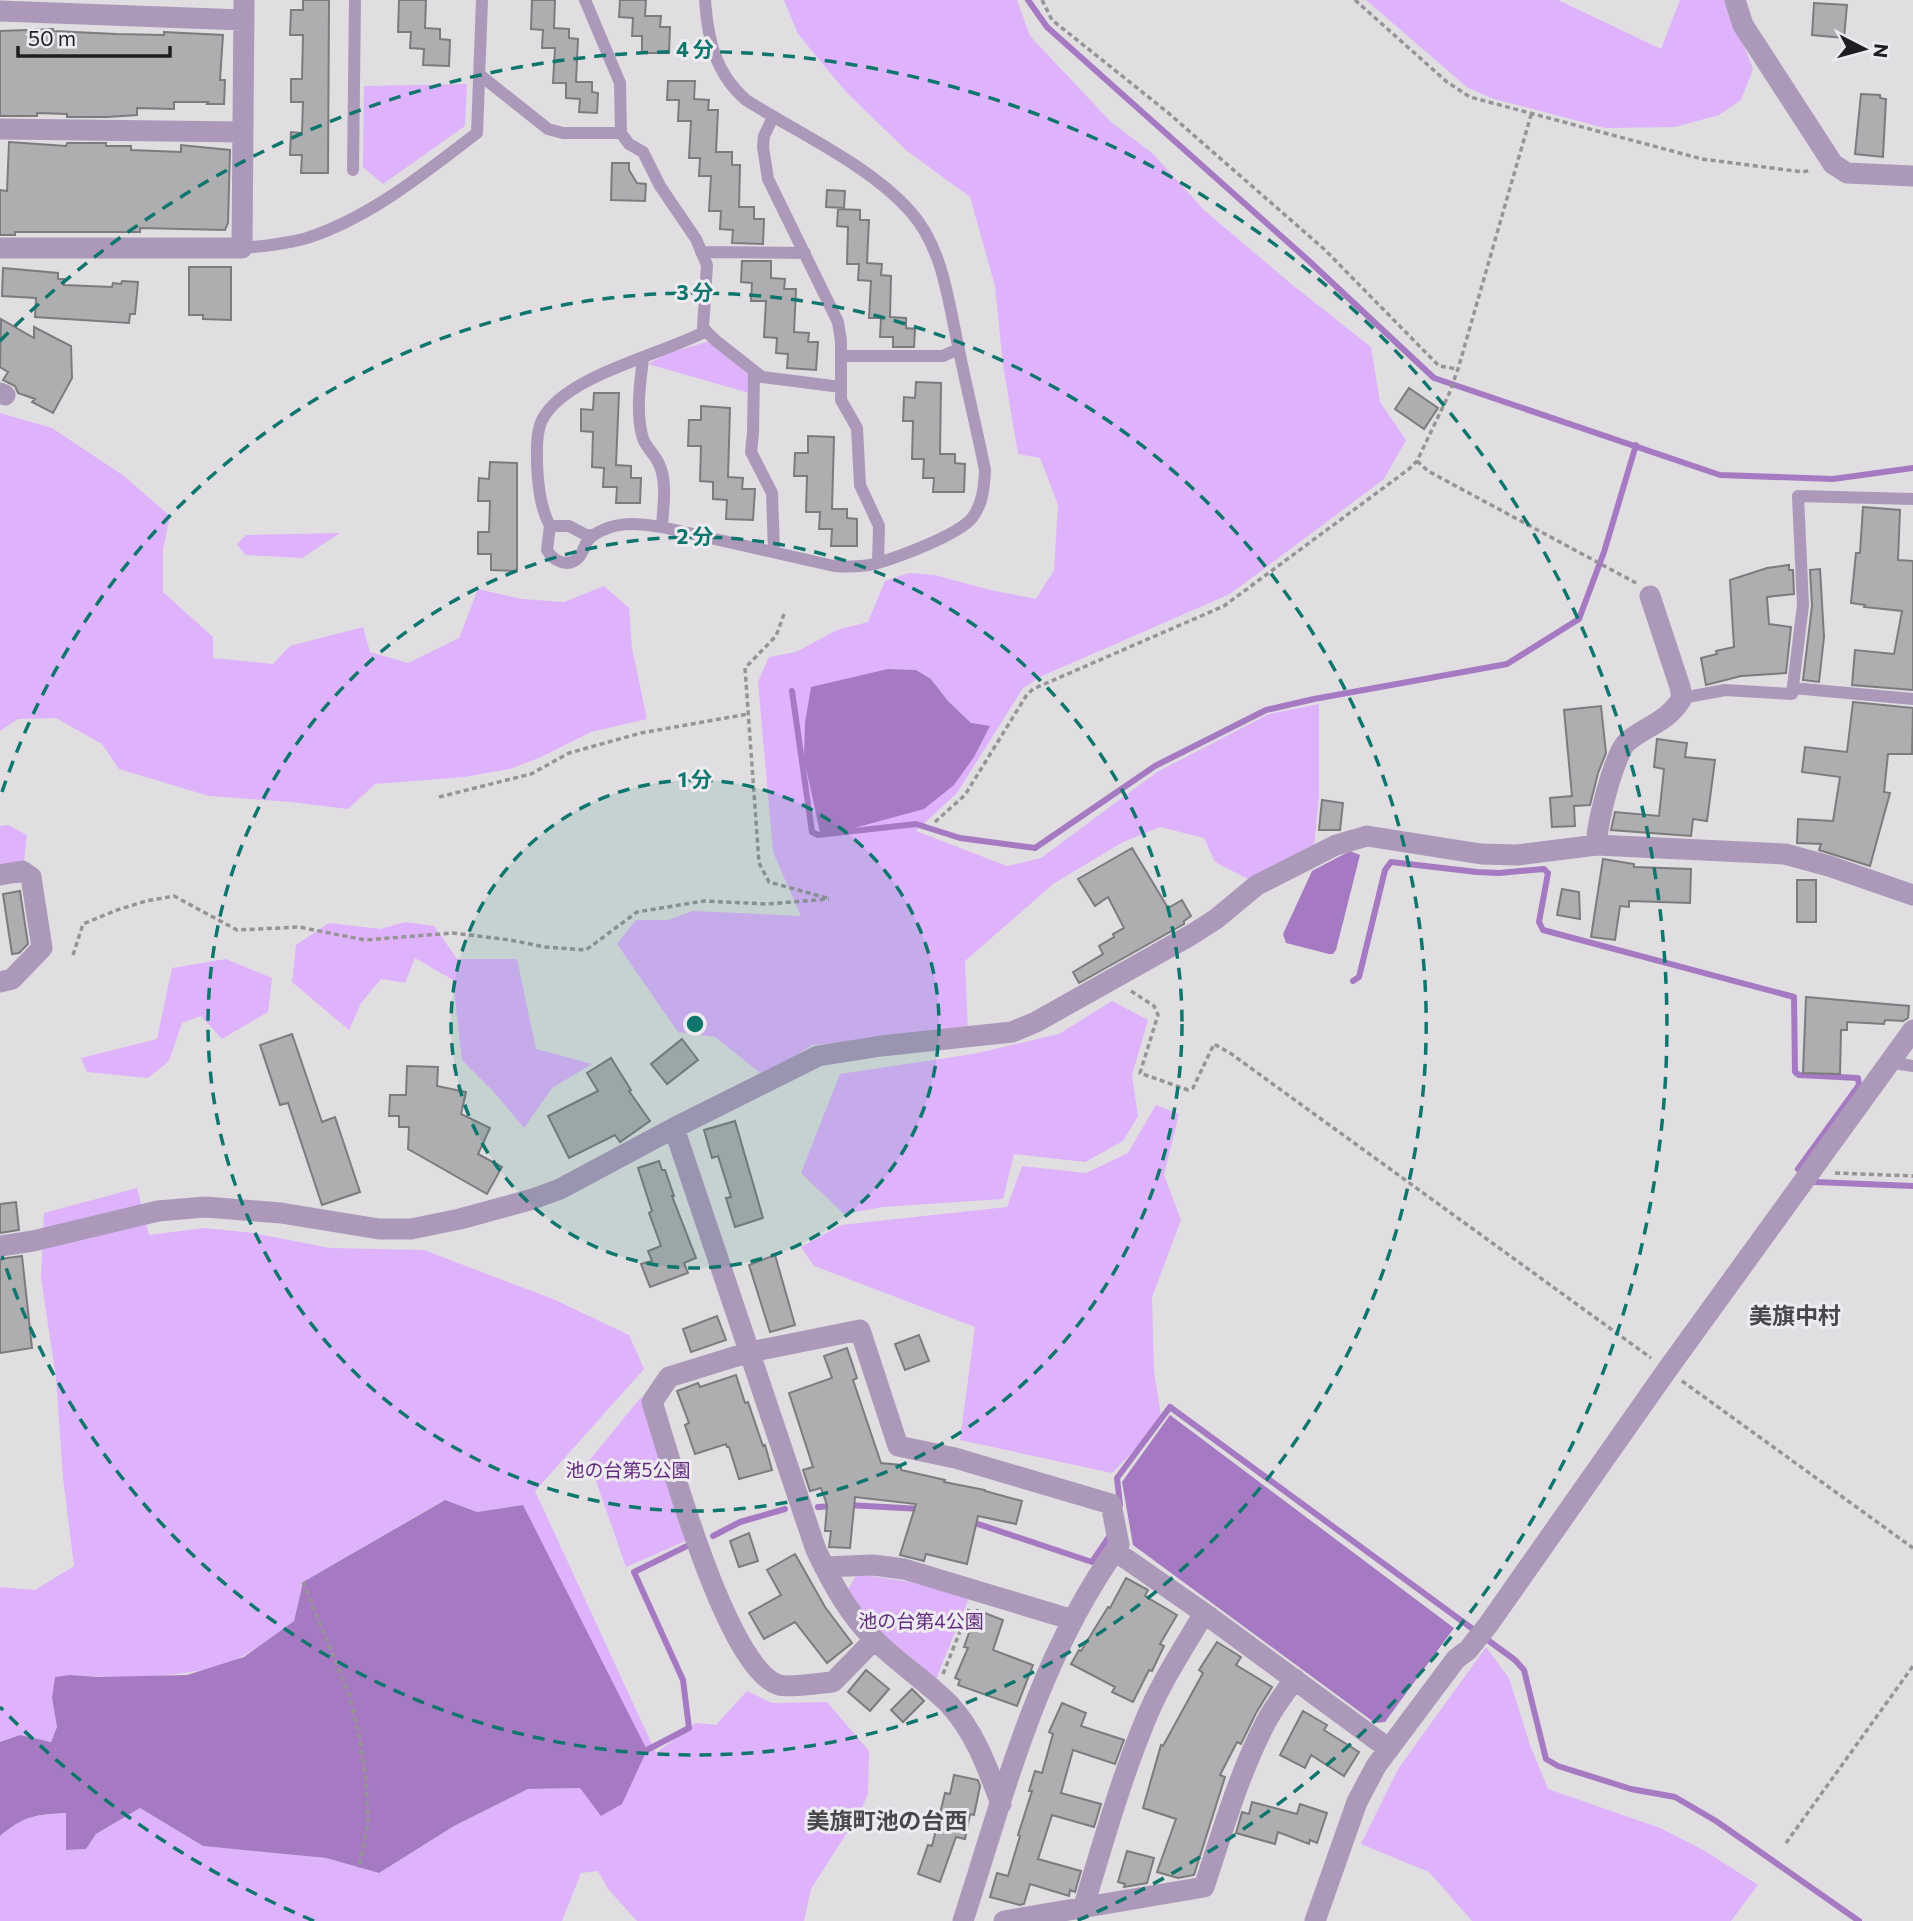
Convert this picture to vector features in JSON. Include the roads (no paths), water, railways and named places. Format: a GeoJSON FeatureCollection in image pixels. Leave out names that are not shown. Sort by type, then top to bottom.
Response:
{"type":"FeatureCollection","features":[{"type":"Feature","properties":{"kind":"street"},"geometry":{"type":"LineString","coordinates":[[1735,0],[1743,25],[1833,164],[1846,173],[1913,176]]}},
{"type":"Feature","properties":{"kind":"street"},"geometry":{"type":"LineString","coordinates":[[0,11],[244,10],[242,248],[0,248]]}},
{"type":"Feature","properties":{"kind":"street"},"geometry":{"type":"LineString","coordinates":[[0,130],[243,132]]}},
{"type":"Feature","properties":{"kind":"street"},"geometry":{"type":"LineString","coordinates":[[1597,845],[1595,835],[1600,814],[1623,746],[1670,715],[1682,698],[1650,596]]}},
{"type":"Feature","properties":{"kind":"street"},"geometry":{"type":"LineString","coordinates":[[0,1246],[33,1241],[158,1211],[205,1207],[281,1213],[358,1228],[411,1229],[533,1199],[561,1189],[674,1128],[818,1056],[881,1046],[1012,1032],[1036,1022],[1191,935],[1216,919],[1257,885],[1349,840],[1367,836],[1464,853],[1506,855],[1597,845],[1785,855],[1829,866],[1913,895]]}},
{"type":"Feature","properties":{"kind":"street"},"geometry":{"type":"LineString","coordinates":[[0,875],[22,871],[31,877],[42,948],[12,979],[0,982]]}},
{"type":"Feature","properties":{"kind":"street"},"geometry":{"type":"LineString","coordinates":[[1315,1921],[1357,1802],[1376,1766],[1456,1659],[1468,1650],[1488,1625],[1667,1370],[1913,1030]]}},
{"type":"Feature","properties":{"kind":"street"},"geometry":{"type":"LineString","coordinates":[[674,1128],[816,1550],[835,1591],[874,1640],[950,1705],[984,1759],[1001,1804]]}},
{"type":"Feature","properties":{"kind":"street"},"geometry":{"type":"LineString","coordinates":[[874,1640],[833,1682],[780,1685],[762,1675],[739,1640],[720,1603],[652,1402],[669,1377],[750,1353],[860,1329],[898,1446],[955,1458],[1111,1504],[1117,1548],[1073,1620],[1038,1693],[963,1921]]}},
{"type":"Feature","properties":{"kind":"street"},"geometry":{"type":"LineString","coordinates":[[1117,1548],[1389,1749]]}},
{"type":"Feature","properties":{"kind":"street"},"geometry":{"type":"LineString","coordinates":[[824,1567],[873,1565],[904,1569],[1073,1620]]}},
{"type":"Feature","properties":{"kind":"street"},"geometry":{"type":"LineString","coordinates":[[1083,1909],[1114,1806],[1145,1720],[1204,1613]]}},
{"type":"Feature","properties":{"kind":"street"},"geometry":{"type":"LineString","coordinates":[[1004,1921],[1204,1887],[1251,1753],[1269,1716],[1294,1679]]}},
{"type":"Feature","properties":{"kind":"lane"},"geometry":{"type":"LineString","coordinates":[[353,170],[355,0]]}},
{"type":"Feature","properties":{"kind":"lane"},"geometry":{"type":"LineString","coordinates":[[242,248],[294,241],[358,217],[404,188],[477,133],[482,0]]}},
{"type":"Feature","properties":{"kind":"lane"},"geometry":{"type":"LineString","coordinates":[[585,0],[620,83],[621,133],[629,144],[643,152],[660,186],[696,239],[707,265],[703,328],[762,377],[841,387]]}},
{"type":"Feature","properties":{"kind":"lane"},"geometry":{"type":"LineString","coordinates":[[550,527],[569,526],[586,535],[593,535],[621,524],[662,527],[834,566],[852,567],[878,563],[953,532],[972,518],[980,503],[985,470],[945,283],[934,250],[921,225],[908,209],[869,175],[746,100],[731,87],[710,45],[705,0]]}},
{"type":"Feature","properties":{"kind":"lane"},"geometry":{"type":"LineString","coordinates":[[480,75],[548,128],[563,133],[621,133]]}},
{"type":"Feature","properties":{"kind":"lane"},"geometry":{"type":"LineString","coordinates":[[773,117],[764,136],[763,147],[768,179],[838,322],[841,400],[857,428],[860,485],[879,526],[878,563]]}},
{"type":"Feature","properties":{"kind":"lane"},"geometry":{"type":"LineString","coordinates":[[701,252],[805,253]]}},
{"type":"Feature","properties":{"kind":"lane"},"geometry":{"type":"LineString","coordinates":[[593,535],[580,556],[568,563],[552,557],[547,550],[550,527],[543,514],[538,481],[537,445],[542,420],[556,401],[597,375],[643,359],[706,331]]}},
{"type":"Feature","properties":{"kind":"lane"},"geometry":{"type":"LineString","coordinates":[[841,356],[943,356],[958,349]]}},
{"type":"Feature","properties":{"kind":"lane"},"geometry":{"type":"LineString","coordinates":[[643,359],[639,405],[641,432],[645,446],[654,455],[662,471],[662,527]]}},
{"type":"Feature","properties":{"kind":"lane"},"geometry":{"type":"LineString","coordinates":[[754,372],[751,452],[772,493],[774,552]]}},
{"type":"Feature","properties":{"kind":"lane"},"geometry":{"type":"LineString","coordinates":[[1682,698],[1725,690],[1792,694],[1803,605],[1798,496],[1913,499]]}},
{"type":"Feature","properties":{"kind":"lane"},"geometry":{"type":"LineString","coordinates":[[1793,688],[1913,699]]}},
{"type":"Feature","properties":{"kind":"lane"},"geometry":{"type":"LineString","coordinates":[[1888,1062],[1913,1066]]}},
{"type":"Feature","properties":{"kind":"waterway"},"geometry":{"type":"LineString","coordinates":[[1028,0],[1047,27],[1309,261],[1434,378],[1720,475],[1833,479],[1913,468]]}},
{"type":"Feature","properties":{"kind":"waterway"},"geometry":{"type":"LineString","coordinates":[[792,691],[812,832],[818,835],[916,824],[960,838],[1035,848],[1155,766],[1266,710],[1507,664],[1579,619],[1604,552],[1636,445]]}},
{"type":"Feature","properties":{"kind":"waterway"},"geometry":{"type":"LineString","coordinates":[[1353,981],[1359,977],[1385,870],[1391,862],[1477,872],[1544,869],[1548,873],[1539,922],[1543,930],[1794,997],[1795,1072],[1799,1075],[1858,1078],[1859,1085],[1798,1169]]}},
{"type":"Feature","properties":{"kind":"waterway"},"geometry":{"type":"LineString","coordinates":[[1815,1182],[1913,1186]]}},
{"type":"Feature","properties":{"kind":"waterway"},"geometry":{"type":"LineString","coordinates":[[1120,1505],[1117,1478],[1170,1407],[1515,1660],[1524,1670],[1546,1759],[1558,1766],[1631,1789],[1675,1797],[1716,1821],[1859,1921]]}},
{"type":"Feature","properties":{"kind":"waterway"},"geometry":{"type":"LineString","coordinates":[[848,1505],[921,1509]]}},
{"type":"Feature","properties":{"kind":"waterway"},"geometry":{"type":"LineString","coordinates":[[818,1507],[834,1506]]}},
{"type":"Feature","properties":{"kind":"waterway"},"geometry":{"type":"LineString","coordinates":[[713,1536],[740,1522],[785,1509]]}},
{"type":"Feature","properties":{"kind":"waterway"},"geometry":{"type":"LineString","coordinates":[[969,1521],[1092,1562],[1111,1534]]}},
{"type":"Feature","properties":{"kind":"waterway"},"geometry":{"type":"LineString","coordinates":[[639,1750],[647,1750],[689,1728],[683,1680],[634,1572],[687,1546]]}},
{"type":"Feature","properties":{"kind":"district","name":"美旗中村"},"geometry":{"type":"Point","coordinates":[1795,1316]}},
{"type":"Feature","properties":{"kind":"district","name":"美旗町池の台西"},"geometry":{"type":"Point","coordinates":[887,1821]}},
{"type":"Feature","properties":{"kind":"park label","name":"池の台第5公園"},"geometry":{"type":"Point","coordinates":[628,1470]}},
{"type":"Feature","properties":{"kind":"park label","name":"池の台第4公園"},"geometry":{"type":"Point","coordinates":[921,1621]}}]}
